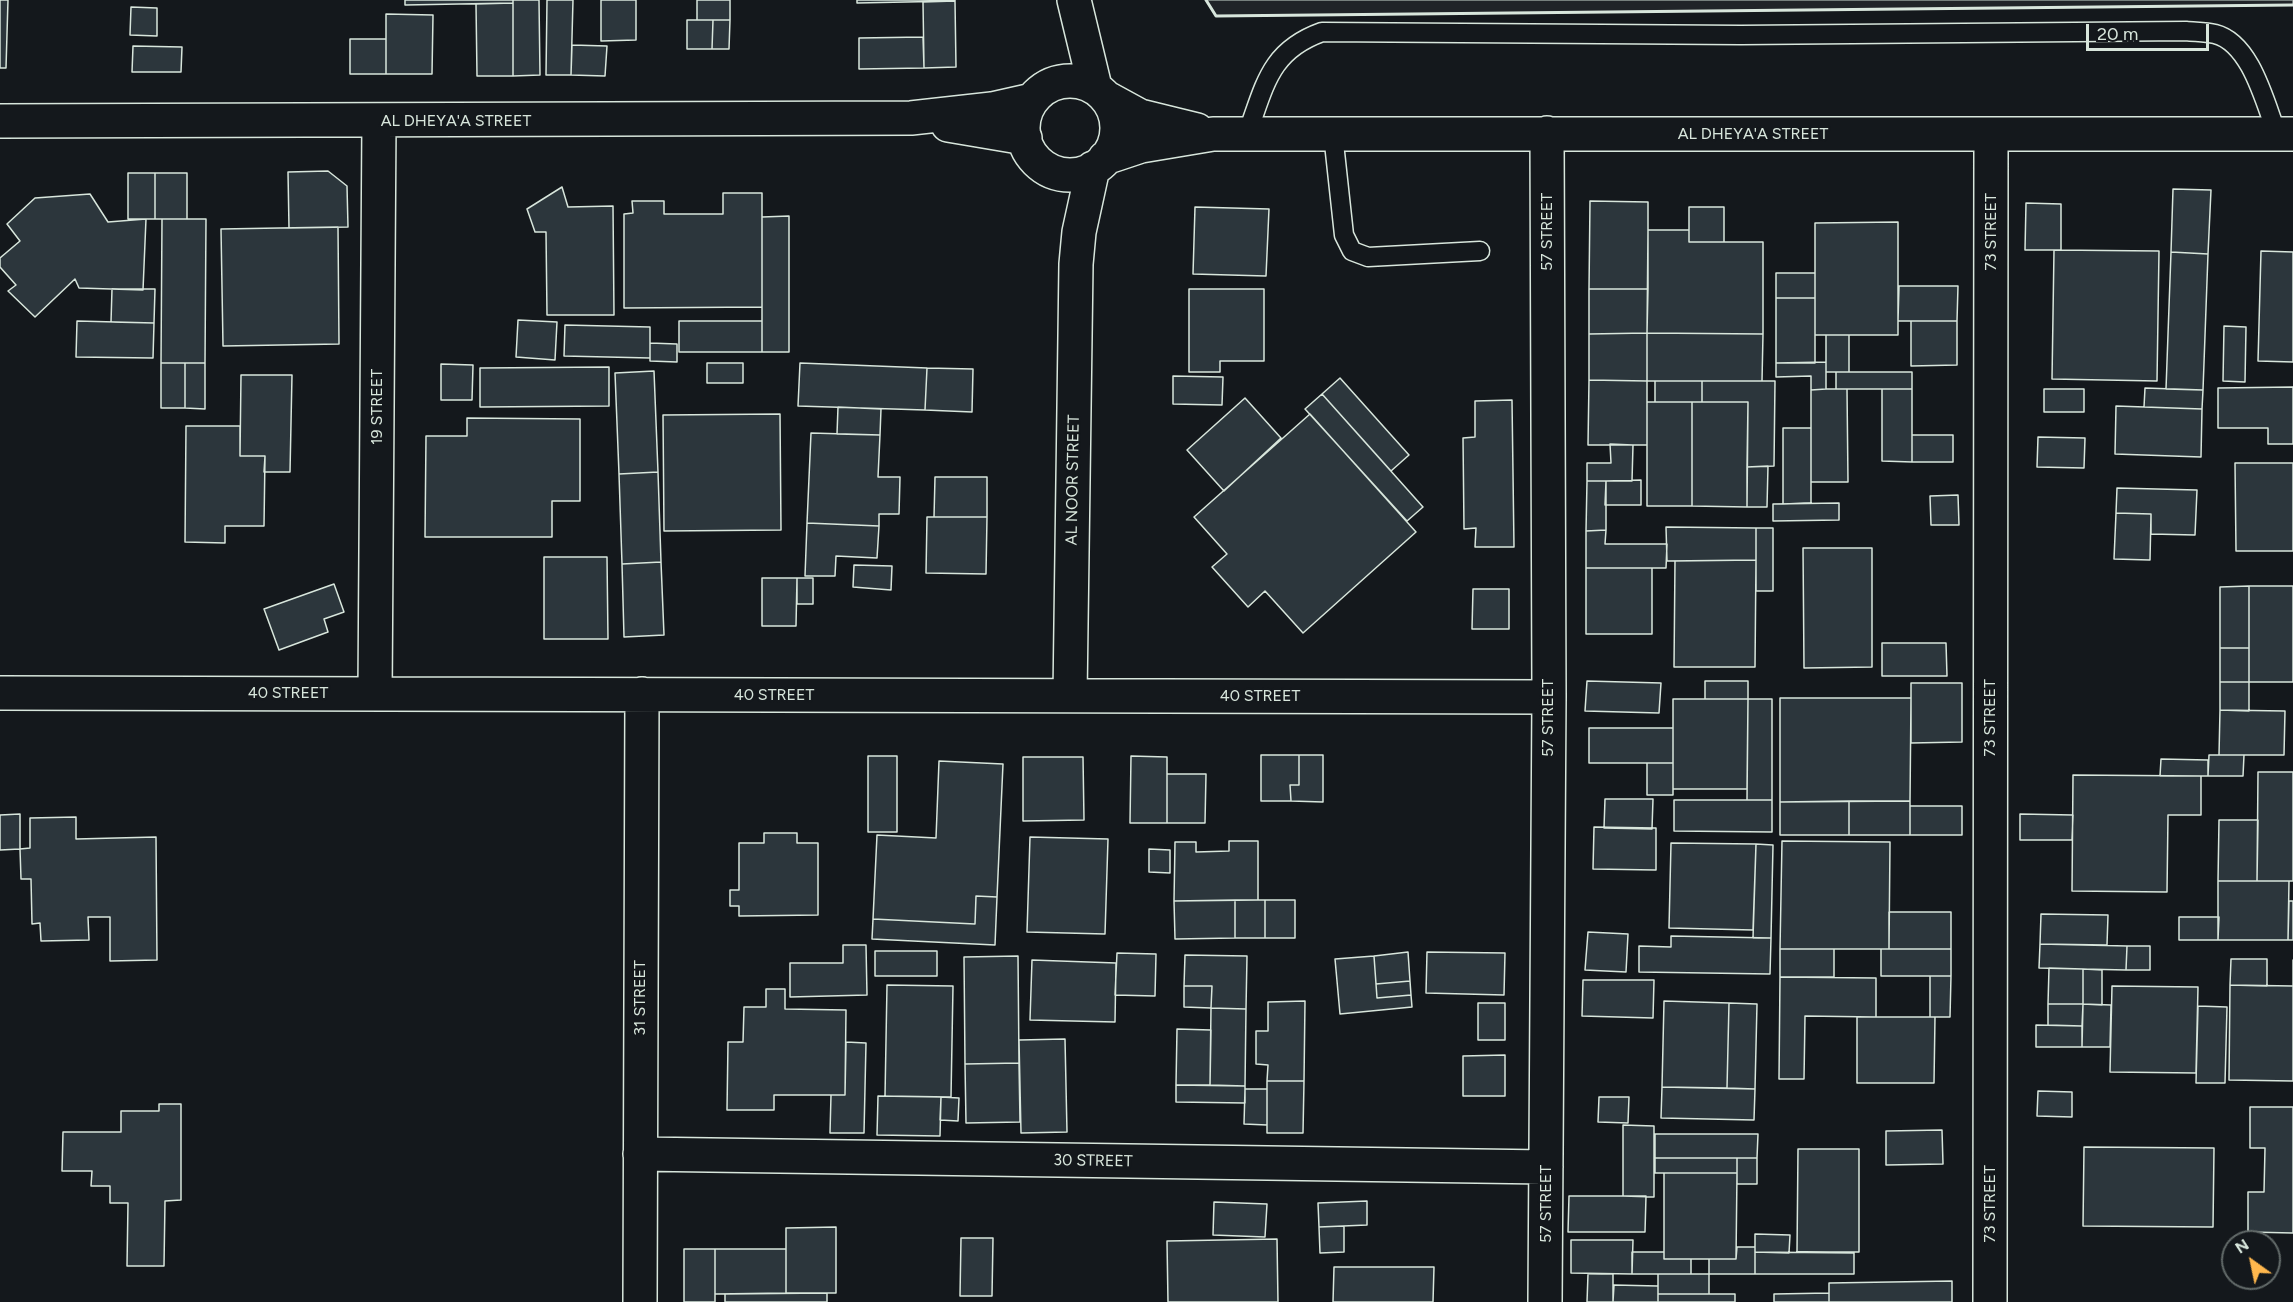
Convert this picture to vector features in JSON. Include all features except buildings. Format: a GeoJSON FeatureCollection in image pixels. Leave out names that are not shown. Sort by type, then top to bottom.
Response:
{"type":"FeatureCollection","features":[{"type":"Feature","properties":{"kind":"street"},"geometry":{"type":"LineString","coordinates":[[1063,81],[1066,0]]}},
{"type":"Feature","properties":{"kind":"street"},"geometry":{"type":"LineString","coordinates":[[1074,0],[1101,93],[1115,112],[1118,128],[1114,144],[1099,163],[1081,174],[1066,175],[1053,171],[1035,158],[1024,138],[1025,119],[1032,100],[1051,85],[1063,81],[1079,82],[1101,93]]}},
{"type":"Feature","properties":{"kind":"street","name":"AL DHEYA'A STREET"},"geometry":{"type":"LineString","coordinates":[[1101,93],[1140,116],[1214,134]]}},
{"type":"Feature","properties":{"kind":"street","name":"AL DHEYA'A STREET"},"geometry":{"type":"LineString","coordinates":[[0,121],[911,118],[982,111],[1032,100]]}},
{"type":"Feature","properties":{"kind":"street","name":"AL DHEYA'A STREET"},"geometry":{"type":"LineString","coordinates":[[911,118],[1024,138]]}},
{"type":"Feature","properties":{"kind":"street","name":"19 STREET"},"geometry":{"type":"LineString","coordinates":[[375,694],[379,121]]}},
{"type":"Feature","properties":{"kind":"street","name":"57 STREET"},"geometry":{"type":"LineString","coordinates":[[1545,1302],[1549,698],[1547,133]]}},
{"type":"Feature","properties":{"kind":"street","name":"AL DHEYA'A STREET"},"geometry":{"type":"LineString","coordinates":[[1099,163],[1141,146],[1214,134],[2285,134]]}},
{"type":"Feature","properties":{"kind":"street","name":"73 STREET"},"geometry":{"type":"LineString","coordinates":[[1990,1302],[1991,134]]}},
{"type":"Feature","properties":{"kind":"street","name":"AL NOOR STREET"},"geometry":{"type":"LineString","coordinates":[[1070,696],[1076,264],[1078,232],[1099,163]]}},
{"type":"Feature","properties":{"kind":"street","name":"AL NOOR STREET"},"geometry":{"type":"LineString","coordinates":[[1053,171],[1076,264]]}},
{"type":"Feature","properties":{"kind":"street","name":"40 STREET"},"geometry":{"type":"LineString","coordinates":[[0,693],[1549,698]]}},
{"type":"Feature","properties":{"kind":"street","name":"31 STREET"},"geometry":{"type":"LineString","coordinates":[[640,1302],[642,694]]}},
{"type":"Feature","properties":{"kind":"street","name":"30 STREET"},"geometry":{"type":"LineString","coordinates":[[640,1154],[1546,1167]]}},
{"type":"Feature","properties":{"kind":"lane"},"geometry":{"type":"LineString","coordinates":[[1247,134],[1273,68],[1286,51],[1302,39],[1322,32],[1752,35],[2186,31],[2217,34],[2241,51],[2285,134]]}},
{"type":"Feature","properties":{"kind":"lane"},"geometry":{"type":"LineString","coordinates":[[1333,134],[1344,235],[1352,251],[1368,257],[1480,251]]}},
{"type":"Feature","properties":{"kind":"shaded area"},"geometry":{"type":"Polygon","coordinates":[[[1206,0],[2293,0],[2293,5],[1216,16],[1206,0]]]}},
{"type":"Feature","properties":{"kind":"wall"},"geometry":{"type":"LineString","coordinates":[[1206,0],[1216,16],[2293,5]]}}]}
